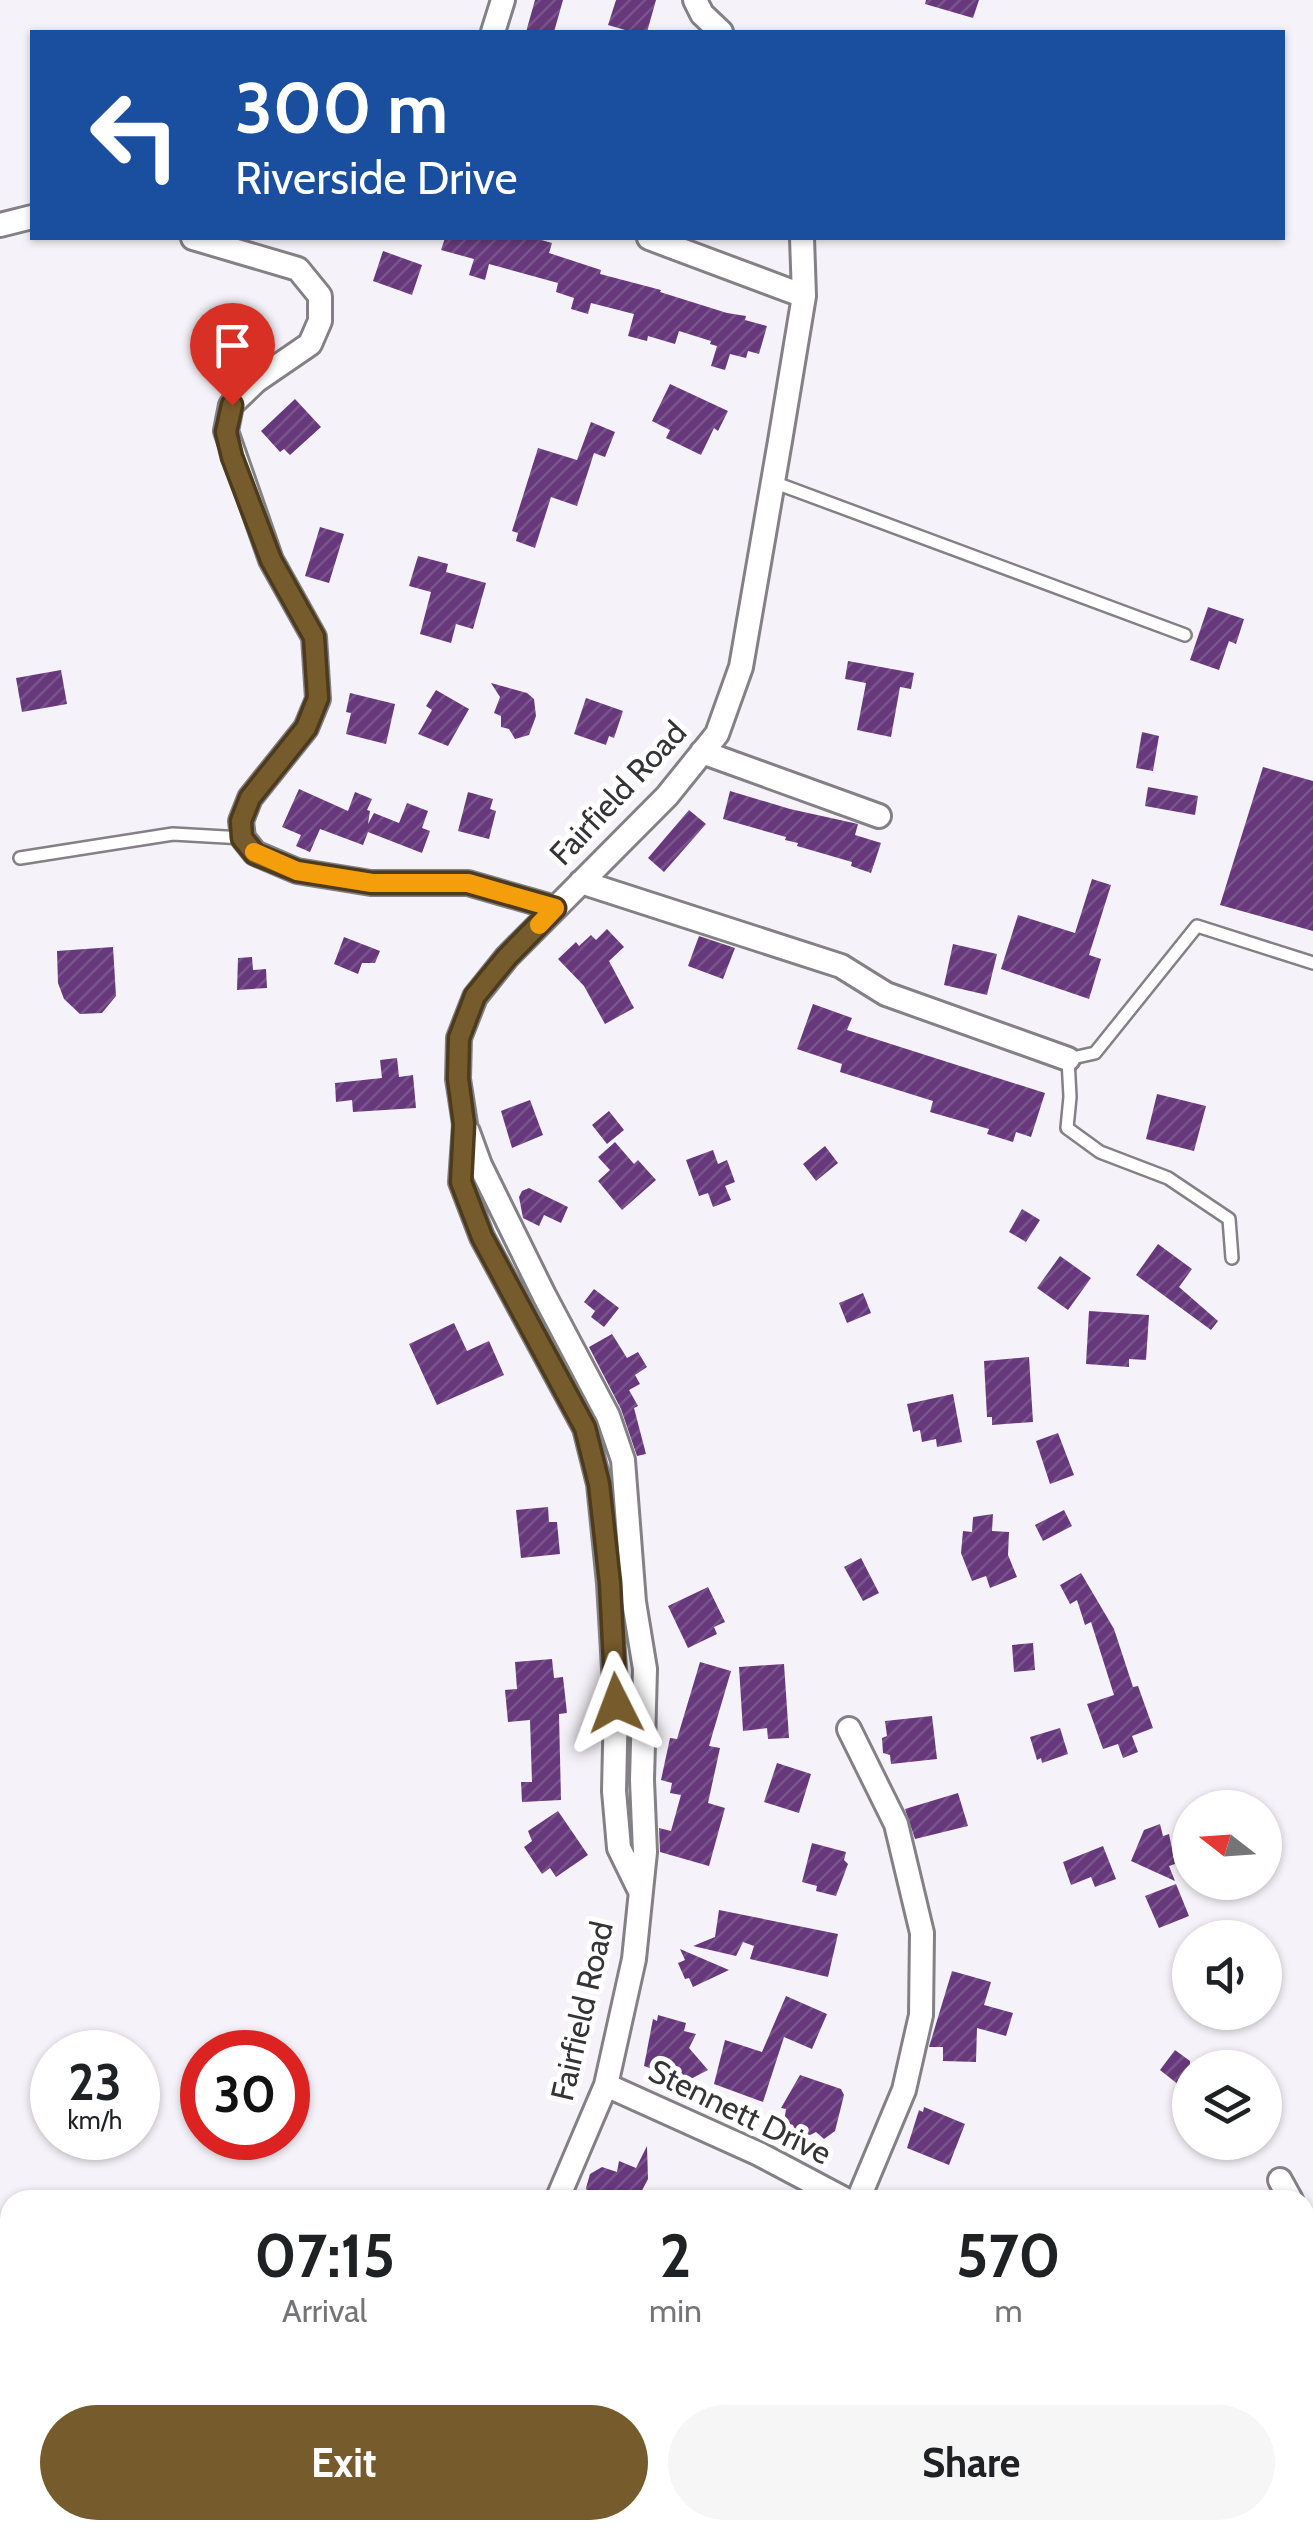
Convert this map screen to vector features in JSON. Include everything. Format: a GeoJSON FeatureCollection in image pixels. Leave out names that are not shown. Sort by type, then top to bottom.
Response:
{"type":"FeatureCollection","features":[{"type":"Feature","properties":{"kind":"street"},"geometry":{"type":"LineString","coordinates":[[494,30],[503,0]]}},
{"type":"Feature","properties":{"kind":"street"},"geometry":{"type":"LineString","coordinates":[[0,225],[30,218]]}},
{"type":"Feature","properties":{"kind":"street"},"geometry":{"type":"LineString","coordinates":[[200,240],[298,269],[320,296],[320,321],[310,344],[256,380],[232,405],[226,432],[271,560],[314,637],[318,698],[306,728],[250,798],[241,821],[242,838],[255,854],[297,871],[372,883],[468,883],[555,908]]}},
{"type":"Feature","properties":{"kind":"street"},"geometry":{"type":"LineString","coordinates":[[654,240],[804,296]]}},
{"type":"Feature","properties":{"kind":"street","name":"Fairfield Road"},"geometry":{"type":"LineString","coordinates":[[561,2190],[606,2085],[634,1959],[640,1891],[619,1848],[614,1791],[616,1703],[610,1583],[599,1484],[585,1428],[482,1237],[461,1182],[464,1124],[458,1078],[459,1038],[475,996],[507,957],[667,796],[717,734],[741,667],[804,296],[802,240]]}},
{"type":"Feature","properties":{"kind":"street"},"geometry":{"type":"LineString","coordinates":[[702,752],[879,816]]}},
{"type":"Feature","properties":{"kind":"street"},"geometry":{"type":"LineString","coordinates":[[581,882],[841,966],[886,994],[1068,1060]]}},
{"type":"Feature","properties":{"kind":"street"},"geometry":{"type":"LineString","coordinates":[[849,1729],[896,1824],[922,1932],[921,2014],[904,2090],[862,2190]]}},
{"type":"Feature","properties":{"kind":"street","name":"Stennett Drive"},"geometry":{"type":"LineString","coordinates":[[606,2085],[759,2154],[827,2190]]}},
{"type":"Feature","properties":{"kind":"lane"},"geometry":{"type":"LineString","coordinates":[[772,482],[1185,636]]}},
{"type":"Feature","properties":{"kind":"lane"},"geometry":{"type":"LineString","coordinates":[[20,858],[173,834],[242,838]]}},
{"type":"Feature","properties":{"kind":"lane"},"geometry":{"type":"LineString","coordinates":[[1232,1258],[1229,1219],[1168,1178],[1100,1152],[1068,1128],[1068,1060],[1095,1053],[1197,926],[1313,963]]}},
{"type":"Feature","properties":{"kind":"building"},"geometry":{"type":"Polygon","coordinates":[[[535,0],[563,0],[555,30],[527,30],[535,0]]]}},
{"type":"Feature","properties":{"kind":"building"},"geometry":{"type":"Polygon","coordinates":[[[616,0],[656,0],[648,30],[608,25],[616,0]]]}},
{"type":"Feature","properties":{"kind":"building"},"geometry":{"type":"Polygon","coordinates":[[[926,0],[979,0],[973,18],[925,4],[926,0]]]}},
{"type":"Feature","properties":{"kind":"building"},"geometry":{"type":"Polygon","coordinates":[[[444,240],[541,240],[552,243],[549,253],[601,270],[600,274],[746,316],[745,320],[767,326],[759,354],[748,351],[746,358],[730,354],[725,370],[711,366],[717,346],[711,341],[679,331],[675,344],[648,336],[647,341],[628,336],[634,314],[591,303],[588,314],[571,309],[574,298],[556,292],[558,283],[489,264],[485,280],[469,275],[474,259],[441,250],[444,240]]]}},
{"type":"Feature","properties":{"kind":"building"},"geometry":{"type":"Polygon","coordinates":[[[383,251],[422,265],[412,295],[373,281],[383,251]]]}},
{"type":"Feature","properties":{"kind":"building"},"geometry":{"type":"Polygon","coordinates":[[[670,384],[728,411],[718,431],[714,428],[701,455],[666,438],[670,430],[652,421],[670,384]]]}},
{"type":"Feature","properties":{"kind":"building"},"geometry":{"type":"Polygon","coordinates":[[[295,399],[321,427],[290,455],[284,449],[280,452],[261,431],[295,399]]]}},
{"type":"Feature","properties":{"kind":"building"},"geometry":{"type":"Polygon","coordinates":[[[591,422],[615,432],[605,457],[594,453],[577,506],[551,497],[535,548],[516,541],[518,533],[512,531],[538,448],[577,460],[591,422]]]}},
{"type":"Feature","properties":{"kind":"building"},"geometry":{"type":"Polygon","coordinates":[[[320,527],[344,534],[329,583],[305,576],[320,527]]]}},
{"type":"Feature","properties":{"kind":"building"},"geometry":{"type":"Polygon","coordinates":[[[418,556],[448,564],[446,572],[486,583],[473,629],[456,624],[451,643],[420,634],[431,592],[409,586],[418,556]]]}},
{"type":"Feature","properties":{"kind":"building"},"geometry":{"type":"Polygon","coordinates":[[[1208,607],[1244,619],[1236,644],[1229,641],[1219,670],[1190,660],[1208,607]]]}},
{"type":"Feature","properties":{"kind":"building"},"geometry":{"type":"Polygon","coordinates":[[[848,661],[914,673],[911,689],[900,687],[891,737],[857,730],[866,683],[845,679],[848,661]]]}},
{"type":"Feature","properties":{"kind":"building"},"geometry":{"type":"Polygon","coordinates":[[[61,670],[67,704],[22,712],[16,678],[61,670]]]}},
{"type":"Feature","properties":{"kind":"building"},"geometry":{"type":"Polygon","coordinates":[[[491,683],[527,693],[534,699],[536,716],[529,735],[515,739],[509,729],[501,727],[501,716],[494,713],[500,697],[491,683]]]}},
{"type":"Feature","properties":{"kind":"building"},"geometry":{"type":"Polygon","coordinates":[[[436,690],[469,709],[448,746],[418,734],[432,710],[426,706],[436,690]]]}},
{"type":"Feature","properties":{"kind":"building"},"geometry":{"type":"Polygon","coordinates":[[[350,693],[395,704],[386,744],[346,734],[350,693]]]}},
{"type":"Feature","properties":{"kind":"building"},"geometry":{"type":"Polygon","coordinates":[[[586,698],[623,711],[614,738],[609,736],[606,745],[574,734],[586,698]]]}},
{"type":"Feature","properties":{"kind":"building"},"geometry":{"type":"Polygon","coordinates":[[[1142,732],[1159,736],[1153,771],[1136,768],[1142,732]]]}},
{"type":"Feature","properties":{"kind":"building"},"geometry":{"type":"Polygon","coordinates":[[[1263,767],[1313,781],[1313,931],[1220,905],[1263,767]]]}},
{"type":"Feature","properties":{"kind":"building"},"geometry":{"type":"Polygon","coordinates":[[[1148,787],[1198,796],[1195,815],[1145,806],[1148,787]]]}},
{"type":"Feature","properties":{"kind":"building"},"geometry":{"type":"Polygon","coordinates":[[[299,789],[348,811],[355,792],[372,799],[367,810],[368,824],[374,813],[399,823],[407,803],[428,811],[422,828],[430,831],[422,853],[368,832],[363,845],[320,829],[310,852],[296,846],[301,835],[282,827],[299,789]]]}},
{"type":"Feature","properties":{"kind":"building"},"geometry":{"type":"Polygon","coordinates":[[[730,791],[858,824],[855,835],[881,843],[871,873],[851,866],[852,862],[797,846],[786,837],[723,819],[730,791]]]}},
{"type":"Feature","properties":{"kind":"building"},"geometry":{"type":"Polygon","coordinates":[[[468,792],[493,799],[490,809],[496,811],[489,839],[458,831],[468,792]]]}},
{"type":"Feature","properties":{"kind":"building"},"geometry":{"type":"Polygon","coordinates":[[[689,810],[706,824],[664,872],[648,858],[689,810]]]}},
{"type":"Feature","properties":{"kind":"building"},"geometry":{"type":"Polygon","coordinates":[[[1092,879],[1111,885],[1089,955],[1101,959],[1089,999],[1001,969],[1018,915],[1075,933],[1092,879]]]}},
{"type":"Feature","properties":{"kind":"building"},"geometry":{"type":"Polygon","coordinates":[[[607,929],[624,947],[609,961],[634,1008],[605,1024],[584,986],[558,959],[576,942],[579,946],[591,935],[596,940],[607,929]]]}},
{"type":"Feature","properties":{"kind":"building"},"geometry":{"type":"Polygon","coordinates":[[[699,936],[735,948],[723,979],[688,966],[699,936]]]}},
{"type":"Feature","properties":{"kind":"building"},"geometry":{"type":"Polygon","coordinates":[[[344,937],[380,951],[375,963],[362,963],[358,974],[334,964],[344,937]]]}},
{"type":"Feature","properties":{"kind":"building"},"geometry":{"type":"Polygon","coordinates":[[[953,944],[997,954],[987,995],[944,985],[953,944]]]}},
{"type":"Feature","properties":{"kind":"building"},"geometry":{"type":"Polygon","coordinates":[[[113,947],[116,996],[102,1013],[80,1014],[64,999],[58,983],[57,951],[113,947]]]}},
{"type":"Feature","properties":{"kind":"building"},"geometry":{"type":"Polygon","coordinates":[[[252,957],[253,970],[266,969],[267,988],[237,990],[238,958],[252,957]]]}},
{"type":"Feature","properties":{"kind":"building"},"geometry":{"type":"Polygon","coordinates":[[[813,1004],[852,1018],[847,1030],[1045,1093],[1031,1137],[1016,1132],[1013,1142],[987,1134],[989,1129],[930,1112],[933,1101],[840,1072],[842,1064],[797,1049],[813,1004]]]}},
{"type":"Feature","properties":{"kind":"building"},"geometry":{"type":"Polygon","coordinates":[[[397,1058],[399,1077],[413,1075],[416,1108],[353,1112],[352,1100],[336,1102],[335,1083],[382,1078],[380,1060],[397,1058]]]}},
{"type":"Feature","properties":{"kind":"building"},"geometry":{"type":"Polygon","coordinates":[[[1157,1094],[1206,1106],[1194,1151],[1146,1139],[1157,1094]]]}},
{"type":"Feature","properties":{"kind":"building"},"geometry":{"type":"Polygon","coordinates":[[[530,1100],[543,1135],[512,1148],[501,1111],[530,1100]]]}},
{"type":"Feature","properties":{"kind":"building"},"geometry":{"type":"Polygon","coordinates":[[[609,1111],[624,1130],[607,1144],[592,1125],[609,1111]]]}},
{"type":"Feature","properties":{"kind":"building"},"geometry":{"type":"Polygon","coordinates":[[[615,1142],[634,1164],[638,1160],[656,1180],[622,1210],[598,1181],[610,1170],[598,1157],[615,1142]]]}},
{"type":"Feature","properties":{"kind":"building"},"geometry":{"type":"Polygon","coordinates":[[[825,1146],[838,1163],[816,1181],[803,1164],[825,1146]]]}},
{"type":"Feature","properties":{"kind":"building"},"geometry":{"type":"Polygon","coordinates":[[[713,1150],[718,1164],[727,1160],[735,1182],[725,1186],[731,1200],[713,1207],[708,1193],[699,1196],[686,1160],[713,1150]]]}},
{"type":"Feature","properties":{"kind":"building"},"geometry":{"type":"Polygon","coordinates":[[[529,1188],[568,1207],[561,1223],[544,1215],[539,1226],[523,1218],[519,1197],[529,1188]]]}},
{"type":"Feature","properties":{"kind":"building"},"geometry":{"type":"Polygon","coordinates":[[[1022,1209],[1040,1220],[1026,1242],[1009,1232],[1022,1209]]]}},
{"type":"Feature","properties":{"kind":"building"},"geometry":{"type":"Polygon","coordinates":[[[1158,1244],[1192,1269],[1179,1287],[1218,1321],[1211,1330],[1136,1275],[1158,1244]]]}},
{"type":"Feature","properties":{"kind":"building"},"geometry":{"type":"Polygon","coordinates":[[[1060,1256],[1091,1278],[1068,1310],[1037,1288],[1060,1256]]]}},
{"type":"Feature","properties":{"kind":"building"},"geometry":{"type":"Polygon","coordinates":[[[594,1289],[619,1308],[604,1327],[591,1317],[595,1311],[584,1302],[594,1289]]]}},
{"type":"Feature","properties":{"kind":"building"},"geometry":{"type":"Polygon","coordinates":[[[863,1293],[871,1313],[847,1323],[839,1303],[863,1293]]]}},
{"type":"Feature","properties":{"kind":"building"},"geometry":{"type":"Polygon","coordinates":[[[1089,1311],[1149,1315],[1146,1360],[1129,1359],[1129,1367],[1086,1364],[1089,1311]]]}},
{"type":"Feature","properties":{"kind":"building"},"geometry":{"type":"Polygon","coordinates":[[[454,1323],[467,1351],[489,1341],[504,1375],[437,1405],[409,1344],[454,1323]]]}},
{"type":"Feature","properties":{"kind":"building"},"geometry":{"type":"Polygon","coordinates":[[[612,1334],[627,1358],[638,1352],[647,1367],[635,1375],[640,1384],[629,1390],[638,1406],[634,1408],[646,1454],[637,1456],[621,1409],[589,1347],[612,1334]]]}},
{"type":"Feature","properties":{"kind":"building"},"geometry":{"type":"Polygon","coordinates":[[[1029,1357],[1033,1422],[992,1425],[992,1417],[987,1417],[984,1361],[1029,1357]]]}},
{"type":"Feature","properties":{"kind":"building"},"geometry":{"type":"Polygon","coordinates":[[[953,1394],[962,1442],[937,1447],[936,1439],[922,1442],[920,1430],[913,1432],[907,1404],[953,1394]]]}},
{"type":"Feature","properties":{"kind":"building"},"geometry":{"type":"Polygon","coordinates":[[[1058,1433],[1074,1475],[1050,1484],[1036,1441],[1058,1433]]]}},
{"type":"Feature","properties":{"kind":"building"},"geometry":{"type":"Polygon","coordinates":[[[548,1507],[549,1522],[557,1522],[560,1554],[521,1558],[516,1510],[548,1507]]]}},
{"type":"Feature","properties":{"kind":"building"},"geometry":{"type":"Polygon","coordinates":[[[1064,1510],[1072,1526],[1043,1541],[1035,1525],[1064,1510]]]}},
{"type":"Feature","properties":{"kind":"building"},"geometry":{"type":"Polygon","coordinates":[[[993,1514],[992,1531],[1009,1532],[1008,1555],[1017,1577],[990,1588],[986,1576],[972,1581],[961,1553],[963,1531],[972,1532],[973,1517],[993,1514]]]}},
{"type":"Feature","properties":{"kind":"building"},"geometry":{"type":"Polygon","coordinates":[[[861,1558],[879,1593],[863,1601],[844,1567],[861,1558]]]}},
{"type":"Feature","properties":{"kind":"building"},"geometry":{"type":"Polygon","coordinates":[[[1081,1573],[1114,1629],[1133,1687],[1138,1686],[1153,1728],[1132,1736],[1138,1752],[1123,1758],[1118,1744],[1103,1749],[1087,1704],[1114,1695],[1091,1622],[1085,1625],[1077,1600],[1070,1604],[1060,1585],[1081,1573]]]}},
{"type":"Feature","properties":{"kind":"building"},"geometry":{"type":"Polygon","coordinates":[[[708,1587],[725,1622],[714,1627],[717,1634],[688,1648],[668,1606],[708,1587]]]}},
{"type":"Feature","properties":{"kind":"building"},"geometry":{"type":"Polygon","coordinates":[[[1033,1643],[1035,1670],[1014,1672],[1012,1645],[1033,1643]]]}},
{"type":"Feature","properties":{"kind":"building"},"geometry":{"type":"Polygon","coordinates":[[[552,1659],[554,1678],[563,1677],[567,1713],[559,1714],[561,1800],[522,1802],[521,1782],[532,1782],[530,1720],[508,1722],[505,1690],[517,1689],[515,1662],[552,1659]]]}},
{"type":"Feature","properties":{"kind":"building"},"geometry":{"type":"Polygon","coordinates":[[[700,1662],[731,1671],[709,1746],[720,1748],[708,1803],[725,1808],[709,1866],[660,1852],[659,1828],[671,1831],[681,1795],[670,1793],[672,1783],[661,1780],[670,1738],[677,1739],[700,1662]]]}},
{"type":"Feature","properties":{"kind":"building"},"geometry":{"type":"Polygon","coordinates":[[[784,1664],[789,1738],[768,1739],[767,1728],[743,1731],[739,1667],[784,1664]]]}},
{"type":"Feature","properties":{"kind":"building"},"geometry":{"type":"Polygon","coordinates":[[[932,1716],[937,1759],[891,1764],[890,1755],[883,1753],[885,1721],[932,1716]]]}},
{"type":"Feature","properties":{"kind":"building"},"geometry":{"type":"Polygon","coordinates":[[[1060,1728],[1068,1754],[1042,1763],[1041,1758],[1037,1760],[1030,1737],[1060,1728]]]}},
{"type":"Feature","properties":{"kind":"building"},"geometry":{"type":"Polygon","coordinates":[[[777,1763],[811,1774],[799,1813],[764,1802],[777,1763]]]}},
{"type":"Feature","properties":{"kind":"building"},"geometry":{"type":"Polygon","coordinates":[[[958,1793],[968,1826],[915,1839],[905,1809],[958,1793]]]}},
{"type":"Feature","properties":{"kind":"building"},"geometry":{"type":"Polygon","coordinates":[[[558,1811],[588,1855],[556,1877],[550,1868],[542,1874],[524,1847],[532,1841],[528,1831],[558,1811]]]}},
{"type":"Feature","properties":{"kind":"building"},"geometry":{"type":"Polygon","coordinates":[[[1160,1824],[1163,1836],[1169,1834],[1172,1880],[1131,1861],[1144,1830],[1160,1824]]]}},
{"type":"Feature","properties":{"kind":"building"},"geometry":{"type":"Polygon","coordinates":[[[812,1843],[846,1852],[844,1860],[848,1864],[836,1896],[802,1882],[812,1843]]]}},
{"type":"Feature","properties":{"kind":"building"},"geometry":{"type":"Polygon","coordinates":[[[1103,1846],[1116,1879],[1095,1887],[1091,1877],[1071,1885],[1063,1862],[1103,1846]]]}},
{"type":"Feature","properties":{"kind":"building"},"geometry":{"type":"Polygon","coordinates":[[[1172,1886],[1172,1900],[1182,1900],[1189,1916],[1159,1928],[1145,1896],[1172,1886]]]}},
{"type":"Feature","properties":{"kind":"building"},"geometry":{"type":"Polygon","coordinates":[[[719,1910],[838,1934],[828,1977],[750,1959],[754,1946],[743,1942],[736,1956],[693,1946],[715,1937],[719,1910]]]}},
{"type":"Feature","properties":{"kind":"building"},"geometry":{"type":"Polygon","coordinates":[[[680,1949],[729,1970],[693,1987],[678,1963],[685,1960],[680,1949]]]}},
{"type":"Feature","properties":{"kind":"building"},"geometry":{"type":"Polygon","coordinates":[[[952,1971],[991,1982],[984,2005],[1013,2013],[1006,2036],[977,2028],[976,2062],[943,2061],[943,2047],[929,2047],[952,1971]]]}},
{"type":"Feature","properties":{"kind":"building"},"geometry":{"type":"Polygon","coordinates":[[[786,1996],[827,2014],[812,2049],[784,2037],[763,2102],[714,2084],[725,2040],[762,2052],[786,1996]]]}},
{"type":"Feature","properties":{"kind":"building"},"geometry":{"type":"Polygon","coordinates":[[[658,2015],[686,2023],[684,2031],[696,2034],[689,2048],[708,2070],[681,2084],[652,2076],[655,2070],[644,2066],[653,2019],[657,2021],[658,2015]]]}},
{"type":"Feature","properties":{"kind":"building"},"geometry":{"type":"Polygon","coordinates":[[[1172,2054],[1172,2080],[1160,2070],[1172,2054]]]}},
{"type":"Feature","properties":{"kind":"building"},"geometry":{"type":"Polygon","coordinates":[[[800,2075],[841,2089],[844,2095],[835,2131],[824,2139],[816,2132],[796,2132],[793,2125],[784,2122],[786,2109],[781,2108],[800,2075]]]}},
{"type":"Feature","properties":{"kind":"building"},"geometry":{"type":"Polygon","coordinates":[[[924,2107],[965,2124],[949,2165],[907,2148],[919,2110],[923,2112],[924,2107]]]}},
{"type":"Feature","properties":{"kind":"building"},"geometry":{"type":"Polygon","coordinates":[[[647,2146],[648,2179],[642,2190],[586,2190],[590,2174],[602,2167],[617,2172],[619,2161],[636,2168],[647,2146]]]}},
{"type":"Feature","properties":{"kind":"slow traffic"},"geometry":{"type":"LineString","coordinates":[[254,852],[297,871],[372,883],[468,883],[555,908],[539,925]]}},
{"type":"Feature","properties":{"kind":"route"},"geometry":{"type":"LineString","coordinates":[[232,405],[226,432],[232,457],[271,560],[314,637],[318,698],[306,728],[250,798],[241,821],[242,838],[255,854],[297,871],[372,883],[468,883],[555,908],[475,996],[459,1038],[458,1078],[464,1124],[461,1182],[482,1237],[585,1428],[599,1484],[610,1583],[616,1703]]}}]}
